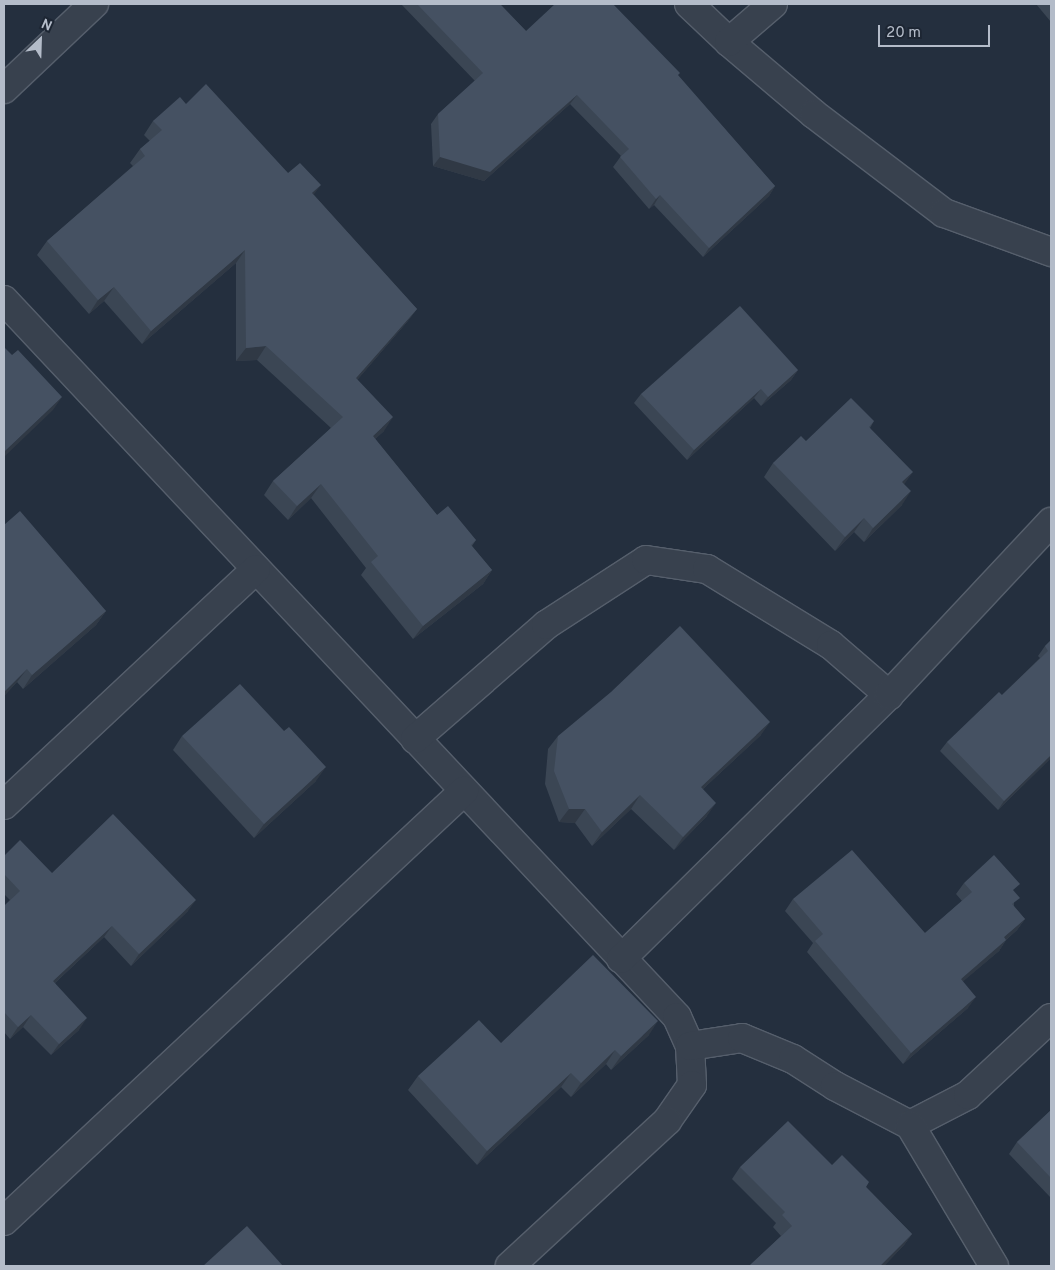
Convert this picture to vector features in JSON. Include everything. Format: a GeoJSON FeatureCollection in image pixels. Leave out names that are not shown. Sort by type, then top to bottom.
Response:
{"type":"FeatureCollection","features":[{"type":"Feature","properties":{"kind":"street"},"geometry":{"type":"LineString","coordinates":[[4,89],[94,4]]}},
{"type":"Feature","properties":{"kind":"street"},"geometry":{"type":"LineString","coordinates":[[689,4],[729,42],[814,114],[944,213],[1051,252]]}},
{"type":"Feature","properties":{"kind":"street"},"geometry":{"type":"LineString","coordinates":[[729,42],[773,4]]}},
{"type":"Feature","properties":{"kind":"street"},"geometry":{"type":"LineString","coordinates":[[4,300],[676,1017],[690,1046],[692,1085],[667,1121],[510,1266]]}},
{"type":"Feature","properties":{"kind":"street"},"geometry":{"type":"LineString","coordinates":[[622,959],[889,695],[1051,522]]}},
{"type":"Feature","properties":{"kind":"street"},"geometry":{"type":"LineString","coordinates":[[415,739],[546,625],[646,560],[707,569],[831,645],[889,695]]}},
{"type":"Feature","properties":{"kind":"street"},"geometry":{"type":"LineString","coordinates":[[4,804],[256,569]]}},
{"type":"Feature","properties":{"kind":"street"},"geometry":{"type":"LineString","coordinates":[[4,1221],[464,791]]}},
{"type":"Feature","properties":{"kind":"street"},"geometry":{"type":"LineString","coordinates":[[910,1125],[968,1095],[1051,1018]]}},
{"type":"Feature","properties":{"kind":"street"},"geometry":{"type":"LineString","coordinates":[[690,1046],[742,1038],[793,1059],[835,1086],[910,1125],[994,1266]]}},
{"type":"Feature","properties":{"kind":"building"},"geometry":{"type":"Polygon","coordinates":[[[417,4],[500,4],[526,31],[555,4],[613,4],[680,73],[678,75],[775,186],[709,248],[660,195],[656,199],[620,157],[629,149],[577,95],[490,172],[440,157],[438,114],[483,73],[417,4]]]}},
{"type":"Feature","properties":{"kind":"building"},"geometry":{"type":"Polygon","coordinates":[[[206,84],[288,173],[300,163],[321,185],[312,193],[417,309],[356,378],[393,417],[373,436],[437,515],[448,506],[476,540],[471,545],[492,570],[423,626],[371,562],[378,556],[321,484],[297,506],[273,481],[343,417],[266,346],[246,348],[245,250],[151,331],[114,287],[98,300],[47,241],[145,156],[140,149],[162,130],[153,121],[180,97],[186,104],[206,84]]]}},
{"type":"Feature","properties":{"kind":"building"},"geometry":{"type":"Polygon","coordinates":[[[740,306],[798,370],[768,397],[761,389],[694,450],[641,394],[740,306]]]}},
{"type":"Feature","properties":{"kind":"building"},"geometry":{"type":"Polygon","coordinates":[[[4,347],[12,355],[18,350],[62,397],[4,452],[4,347]]]}},
{"type":"Feature","properties":{"kind":"building"},"geometry":{"type":"Polygon","coordinates":[[[851,398],[874,421],[869,427],[913,472],[902,482],[911,491],[873,528],[864,518],[845,537],[773,463],[801,436],[806,441],[851,398]]]}},
{"type":"Feature","properties":{"kind":"building"},"geometry":{"type":"Polygon","coordinates":[[[20,511],[106,611],[32,675],[27,669],[4,692],[4,525],[20,511]]]}},
{"type":"Feature","properties":{"kind":"building"},"geometry":{"type":"Polygon","coordinates":[[[680,626],[770,722],[701,787],[716,803],[683,837],[640,795],[602,832],[585,809],[569,809],[554,771],[558,736],[611,692],[680,626]]]}},
{"type":"Feature","properties":{"kind":"building"},"geometry":{"type":"Polygon","coordinates":[[[1051,640],[1051,755],[1004,801],[947,742],[999,692],[1002,695],[1048,651],[1045,646],[1051,640]]]}},
{"type":"Feature","properties":{"kind":"building"},"geometry":{"type":"Polygon","coordinates":[[[240,684],[284,731],[289,727],[326,767],[264,824],[182,736],[240,684]]]}},
{"type":"Feature","properties":{"kind":"building"},"geometry":{"type":"Polygon","coordinates":[[[113,814],[196,900],[139,954],[112,926],[53,981],[87,1018],[59,1044],[31,1015],[18,1027],[4,1012],[4,906],[20,891],[4,874],[4,856],[20,840],[52,873],[113,814]]]}},
{"type":"Feature","properties":{"kind":"building"},"geometry":{"type":"Polygon","coordinates":[[[852,850],[925,933],[972,892],[964,883],[994,855],[1020,884],[1013,890],[1020,898],[1012,904],[1025,919],[1004,937],[1006,940],[961,979],[976,997],[911,1053],[815,941],[823,934],[793,899],[852,850]]]}},
{"type":"Feature","properties":{"kind":"building"},"geometry":{"type":"Polygon","coordinates":[[[593,955],[658,1021],[621,1056],[615,1050],[581,1083],[571,1073],[487,1151],[418,1076],[479,1020],[501,1043],[593,955]]]}},
{"type":"Feature","properties":{"kind":"building"},"geometry":{"type":"Polygon","coordinates":[[[1051,1110],[1051,1178],[1017,1142],[1051,1110]]]}},
{"type":"Feature","properties":{"kind":"building"},"geometry":{"type":"Polygon","coordinates":[[[788,1121],[832,1165],[842,1155],[869,1182],[866,1187],[912,1234],[880,1266],[749,1266],[792,1226],[782,1215],[785,1212],[740,1167],[788,1121]]]}},
{"type":"Feature","properties":{"kind":"building"},"geometry":{"type":"Polygon","coordinates":[[[247,1226],[283,1266],[203,1266],[247,1226]]]}}]}
